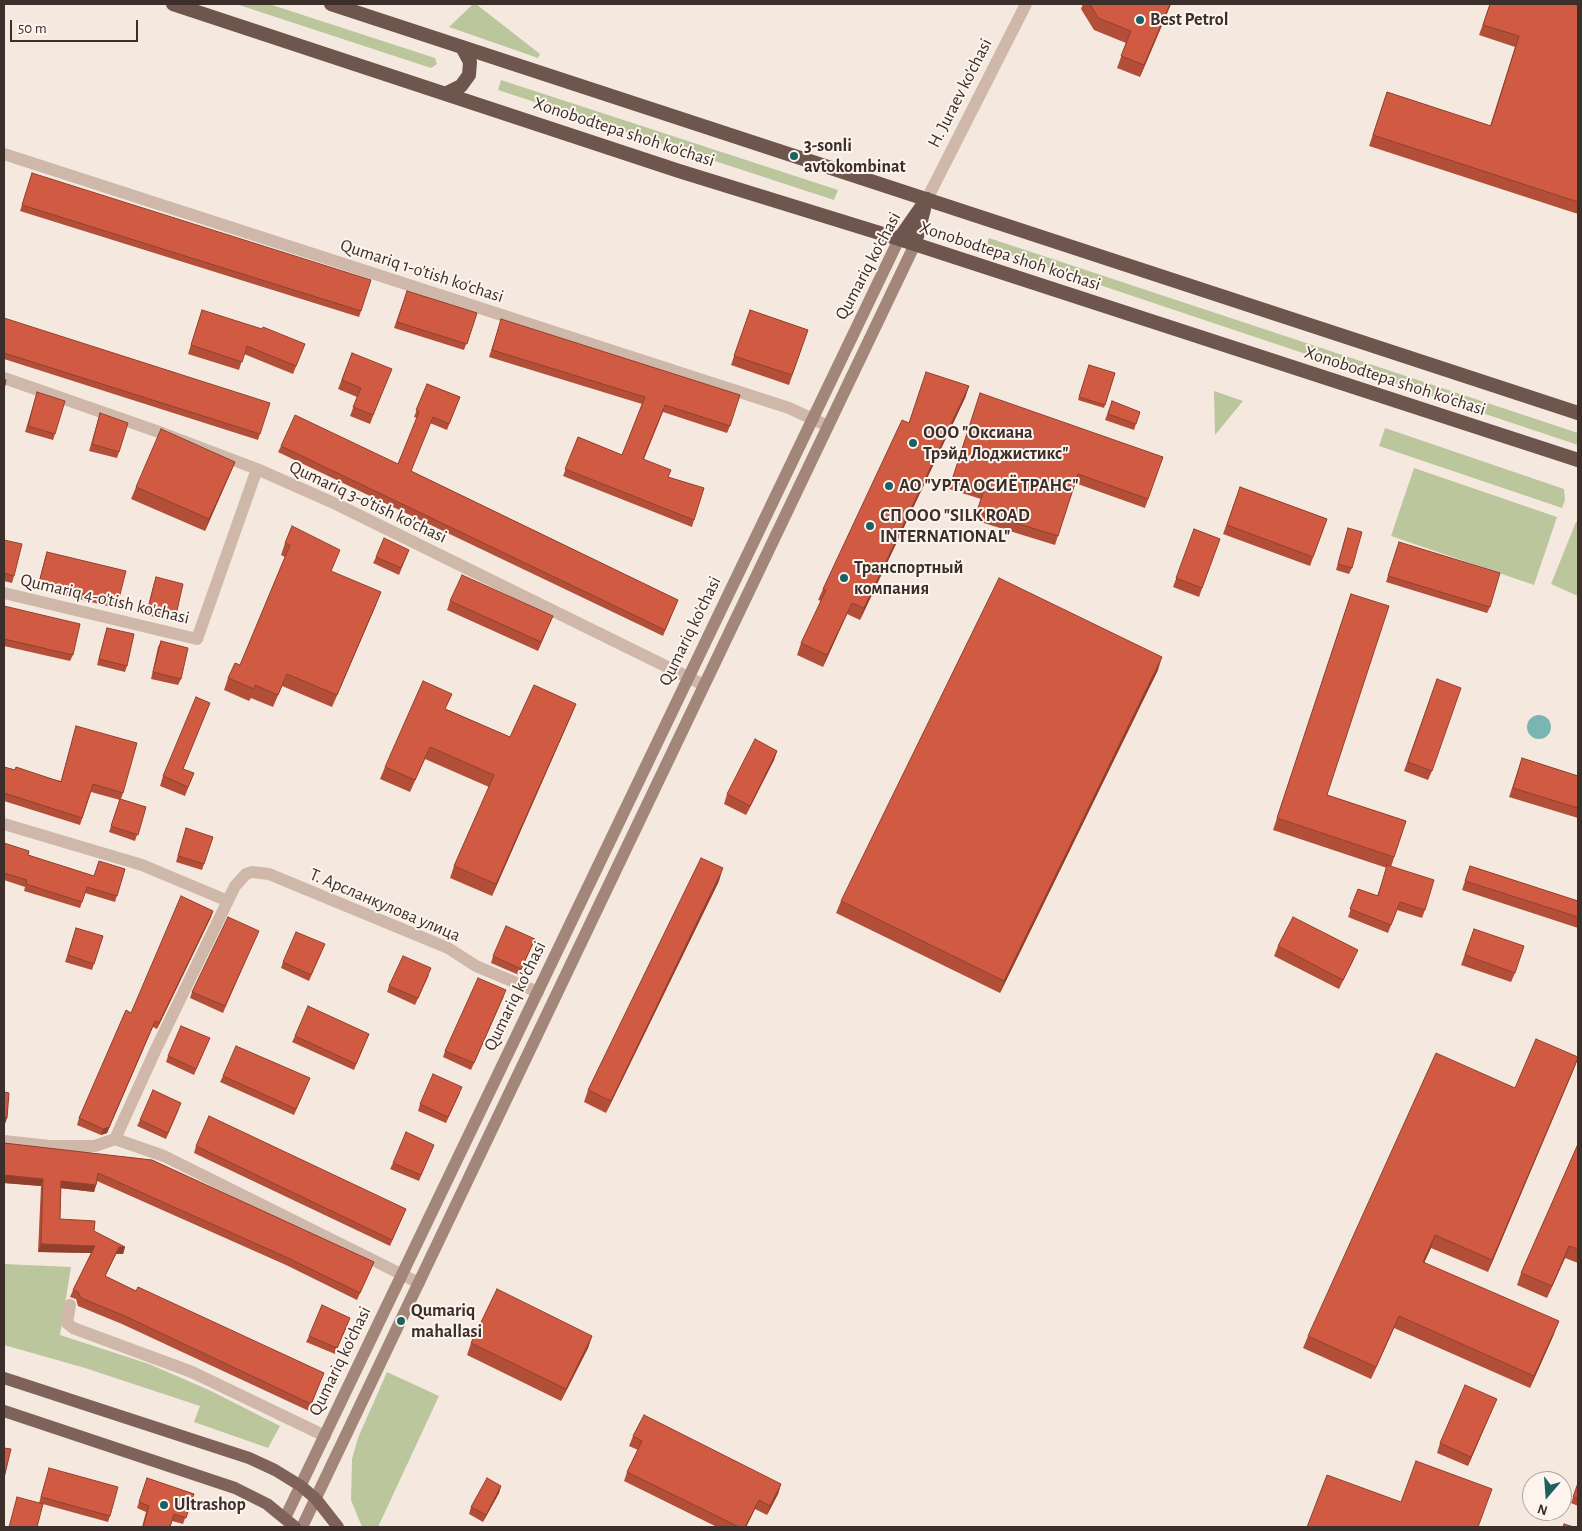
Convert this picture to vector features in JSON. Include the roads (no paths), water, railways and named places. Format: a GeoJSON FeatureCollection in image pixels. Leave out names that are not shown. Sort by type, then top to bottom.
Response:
{"type":"FeatureCollection","features":[{"type":"Feature","properties":{"kind":"highway","name":"Xonobodtepa shoh ko'chasi"},"geometry":{"type":"LineString","coordinates":[[173,4],[679,171],[915,244],[1578,460]]}},
{"type":"Feature","properties":{"kind":"highway","name":"Xonobodtepa shoh ko'chasi"},"geometry":{"type":"LineString","coordinates":[[331,4],[1578,413]]}},
{"type":"Feature","properties":{"kind":"highway"},"geometry":{"type":"LineString","coordinates":[[447,93],[461,86],[469,75],[470,62],[462,47]]}},
{"type":"Feature","properties":{"kind":"highway","name":"Qumariq ko'chasi"},"geometry":{"type":"LineString","coordinates":[[899,239],[927,199]]}},
{"type":"Feature","properties":{"kind":"highway","name":"Qumariq ko'chasi"},"geometry":{"type":"LineString","coordinates":[[915,244],[927,199]]}},
{"type":"Feature","properties":{"kind":"main road","name":"Qumariq ko'chasi"},"geometry":{"type":"LineString","coordinates":[[284,1523],[899,239]]}},
{"type":"Feature","properties":{"kind":"main road","name":"Qumariq ko'chasi"},"geometry":{"type":"LineString","coordinates":[[302,1527],[915,244]]}},
{"type":"Feature","properties":{"kind":"main road"},"geometry":{"type":"LineString","coordinates":[[729,594],[745,601]]}},
{"type":"Feature","properties":{"kind":"main road"},"geometry":{"type":"LineString","coordinates":[[4,1378],[249,1458],[275,1470],[301,1486],[316,1500],[338,1527]]}},
{"type":"Feature","properties":{"kind":"main road"},"geometry":{"type":"LineString","coordinates":[[4,1411],[251,1494],[284,1523],[295,1527]]}},
{"type":"Feature","properties":{"kind":"street","name":"H. Juraev ko'chasi"},"geometry":{"type":"LineString","coordinates":[[927,199],[1026,4]]}},
{"type":"Feature","properties":{"kind":"street","name":"Qumariq 1-o'tish ko'chasi"},"geometry":{"type":"LineString","coordinates":[[4,154],[789,408],[828,426]]}},
{"type":"Feature","properties":{"kind":"street","name":"Qumariq 3-o'tish ko'chasi"},"geometry":{"type":"LineString","coordinates":[[4,378],[162,433],[257,469],[336,504],[704,685]]}},
{"type":"Feature","properties":{"kind":"street","name":"Qumariq 4-o'tish ko'chasi"},"geometry":{"type":"LineString","coordinates":[[4,593],[197,639],[257,469]]}},
{"type":"Feature","properties":{"kind":"street"},"geometry":{"type":"LineString","coordinates":[[4,824],[142,865],[228,901]]}},
{"type":"Feature","properties":{"kind":"street","name":"Т. Арсланкулова улица"},"geometry":{"type":"LineString","coordinates":[[115,1139],[156,1049],[235,886],[246,874],[263,872],[448,948],[476,966],[538,992]]}},
{"type":"Feature","properties":{"kind":"street"},"geometry":{"type":"LineString","coordinates":[[4,1141],[50,1146],[94,1146],[115,1139],[164,1156],[419,1283]]}},
{"type":"Feature","properties":{"kind":"street"},"geometry":{"type":"LineString","coordinates":[[70,1305],[67,1323],[73,1328],[192,1372],[325,1436]]}},
{"type":"Feature","properties":{"kind":"water"},"geometry":{"type":"Polygon","coordinates":[[[1539,715],[1548,718],[1551,727],[1548,736],[1539,739],[1530,736],[1527,727],[1530,718],[1539,715]]]}},
{"type":"Feature","properties":{"kind":"place","name":"Best Petrol"},"geometry":{"type":"Point","coordinates":[1140,20]}},
{"type":"Feature","properties":{"kind":"place","name":"3-sonli avtokombinat"},"geometry":{"type":"Point","coordinates":[794,156]}},
{"type":"Feature","properties":{"kind":"place","name":"ООО \"Оксиана Трэйд Лоджистикс\""},"geometry":{"type":"Point","coordinates":[913,443]}},
{"type":"Feature","properties":{"kind":"place","name":"АО \"УРТА ОСИЁ ТРАНС\""},"geometry":{"type":"Point","coordinates":[889,486]}},
{"type":"Feature","properties":{"kind":"place","name":"СП ООО \"SILK ROAD INTERNATIONAL\""},"geometry":{"type":"Point","coordinates":[870,526]}},
{"type":"Feature","properties":{"kind":"place","name":"Транспортный компания"},"geometry":{"type":"Point","coordinates":[844,578]}},
{"type":"Feature","properties":{"kind":"place","name":"Qumariq mahallasi"},"geometry":{"type":"Point","coordinates":[401,1321]}},
{"type":"Feature","properties":{"kind":"place","name":"Ultrashop"},"geometry":{"type":"Point","coordinates":[164,1505]}}]}
